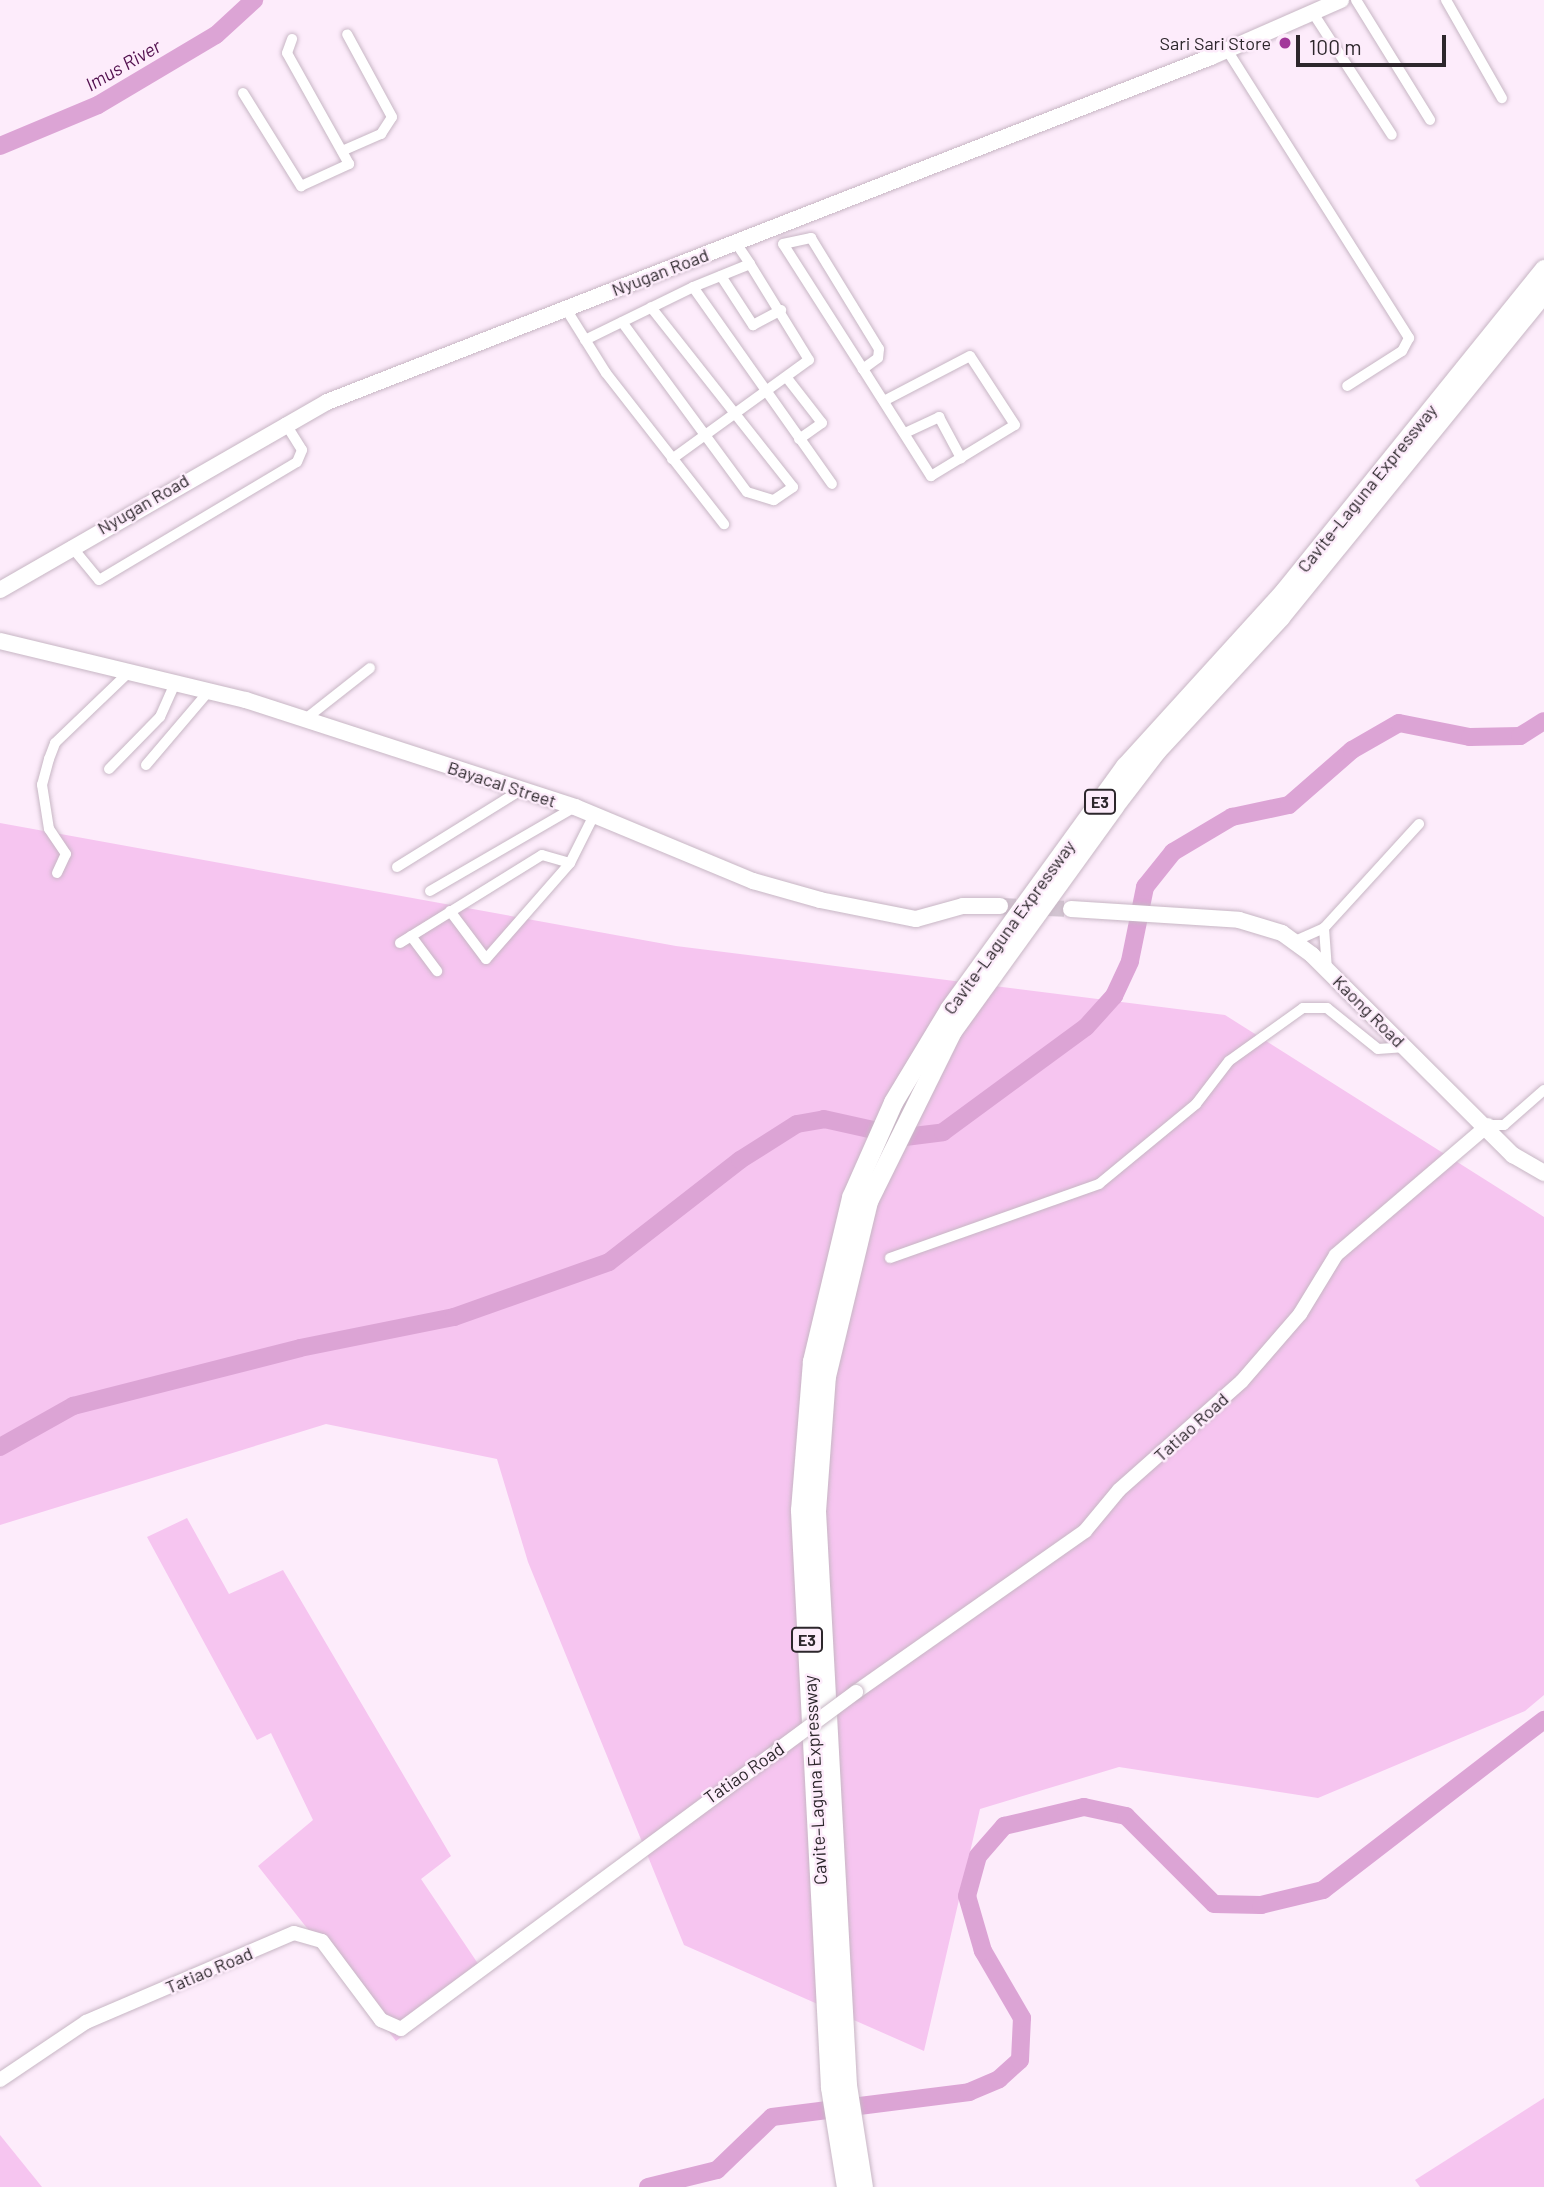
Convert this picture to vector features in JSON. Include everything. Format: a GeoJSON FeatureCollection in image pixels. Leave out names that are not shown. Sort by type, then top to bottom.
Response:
{"type":"FeatureCollection","features":[{"type":"Feature","properties":{"kind":"highway","name":"Cavite–Laguna Expressway"},"geometry":{"type":"LineString","coordinates":[[846,2187],[845,2138],[839,2086],[816,1511],[826,1376],[860,1199],[921,1068],[981,961],[1125,766],[1284,591],[1544,269]]}},
{"type":"Feature","properties":{"kind":"highway","name":"Cavite–Laguna Expressway"},"geometry":{"type":"LineString","coordinates":[[921,1068],[1156,751],[1280,617],[1544,292]]}},
{"type":"Feature","properties":{"kind":"highway","name":"Cavite–Laguna Expressway"},"geometry":{"type":"LineString","coordinates":[[845,2138],[863,2187]]}},
{"type":"Feature","properties":{"kind":"main road","name":"Nyugan Road"},"geometry":{"type":"LineString","coordinates":[[0,590],[285,423],[566,309],[1227,50],[1341,0]]}},
{"type":"Feature","properties":{"kind":"main road","name":"Bayacal Street"},"geometry":{"type":"LineString","coordinates":[[0,641],[176,681],[304,720],[575,807],[753,881],[820,900],[916,919],[963,906],[1000,906]]}},
{"type":"Feature","properties":{"kind":"main road","name":"Kaong Road"},"geometry":{"type":"LineString","coordinates":[[1071,909],[1253,923],[1295,941],[1488,1125],[1513,1155],[1544,1173]]}},
{"type":"Feature","properties":{"kind":"street"},"geometry":{"type":"LineString","coordinates":[[1356,0],[1430,120]]}},
{"type":"Feature","properties":{"kind":"street"},"geometry":{"type":"LineString","coordinates":[[1446,0],[1502,98]]}},
{"type":"Feature","properties":{"kind":"street"},"geometry":{"type":"LineString","coordinates":[[1312,13],[1392,135]]}},
{"type":"Feature","properties":{"kind":"street"},"geometry":{"type":"LineString","coordinates":[[342,151],[381,134],[392,117],[347,34]]}},
{"type":"Feature","properties":{"kind":"street"},"geometry":{"type":"LineString","coordinates":[[243,93],[301,186],[349,164],[287,53],[292,39]]}},
{"type":"Feature","properties":{"kind":"street"},"geometry":{"type":"LineString","coordinates":[[1227,50],[1409,338],[1402,351],[1347,386]]}},
{"type":"Feature","properties":{"kind":"street"},"geometry":{"type":"LineString","coordinates":[[773,229],[932,476],[1014,425],[970,356],[884,401]]}},
{"type":"Feature","properties":{"kind":"street"},"geometry":{"type":"LineString","coordinates":[[783,244],[811,238],[879,349],[878,358],[863,369]]}},
{"type":"Feature","properties":{"kind":"street"},"geometry":{"type":"LineString","coordinates":[[672,458],[701,434],[766,394],[787,378],[809,355],[736,243]]}},
{"type":"Feature","properties":{"kind":"street"},"geometry":{"type":"LineString","coordinates":[[585,340],[692,287],[750,264]]}},
{"type":"Feature","properties":{"kind":"street"},"geometry":{"type":"LineString","coordinates":[[721,276],[753,325],[781,310]]}},
{"type":"Feature","properties":{"kind":"street"},"geometry":{"type":"LineString","coordinates":[[692,287],[832,484]]}},
{"type":"Feature","properties":{"kind":"street"},"geometry":{"type":"LineString","coordinates":[[622,322],[701,434],[747,492],[774,500],[793,487],[651,307]]}},
{"type":"Feature","properties":{"kind":"street"},"geometry":{"type":"LineString","coordinates":[[566,309],[585,340],[724,524]]}},
{"type":"Feature","properties":{"kind":"street"},"geometry":{"type":"LineString","coordinates":[[787,378],[822,423],[799,439]]}},
{"type":"Feature","properties":{"kind":"street"},"geometry":{"type":"LineString","coordinates":[[905,433],[939,417],[961,458]]}},
{"type":"Feature","properties":{"kind":"street"},"geometry":{"type":"LineString","coordinates":[[71,546],[99,580],[297,462],[302,450],[285,423]]}},
{"type":"Feature","properties":{"kind":"street"},"geometry":{"type":"LineString","coordinates":[[304,720],[370,667]]}},
{"type":"Feature","properties":{"kind":"street"},"geometry":{"type":"LineString","coordinates":[[57,873],[66,854],[49,829],[42,785],[49,759],[55,743],[130,671]]}},
{"type":"Feature","properties":{"kind":"street"},"geometry":{"type":"LineString","coordinates":[[109,769],[160,717],[176,681]]}},
{"type":"Feature","properties":{"kind":"street"},"geometry":{"type":"LineString","coordinates":[[146,765],[209,691]]}},
{"type":"Feature","properties":{"kind":"street"},"geometry":{"type":"LineString","coordinates":[[397,867],[519,791]]}},
{"type":"Feature","properties":{"kind":"street"},"geometry":{"type":"LineString","coordinates":[[430,891],[575,807]]}},
{"type":"Feature","properties":{"kind":"street"},"geometry":{"type":"LineString","coordinates":[[450,911],[486,959],[570,863],[594,815]]}},
{"type":"Feature","properties":{"kind":"street"},"geometry":{"type":"LineString","coordinates":[[1295,941],[1324,928],[1419,824]]}},
{"type":"Feature","properties":{"kind":"street"},"geometry":{"type":"LineString","coordinates":[[400,943],[542,855],[570,863]]}},
{"type":"Feature","properties":{"kind":"street"},"geometry":{"type":"LineString","coordinates":[[1324,928],[1327,970]]}},
{"type":"Feature","properties":{"kind":"street"},"geometry":{"type":"LineString","coordinates":[[411,936],[437,971]]}},
{"type":"Feature","properties":{"kind":"street"},"geometry":{"type":"LineString","coordinates":[[890,1258],[1099,1184],[1196,1104],[1229,1061],[1303,1008],[1327,1008],[1378,1049],[1405,1047]]}},
{"type":"Feature","properties":{"kind":"street"},"geometry":{"type":"LineString","coordinates":[[1488,1125],[1504,1125],[1544,1090]]}},
{"type":"Feature","properties":{"kind":"street","name":"Tatiao Road"},"geometry":{"type":"LineString","coordinates":[[0,2080],[86,2022],[293,1933],[321,1941],[381,2020],[401,2029],[856,1692],[1085,1531],[1118,1490],[1242,1381],[1300,1314],[1336,1255],[1488,1125]]}},
{"type":"Feature","properties":{"kind":"shaded area"},"geometry":{"type":"Polygon","coordinates":[[[0,823],[676,946],[1225,1015],[1544,1217],[1544,1695],[1525,1711],[1318,1798],[1119,1767],[980,1809],[924,2051],[684,1945],[528,1562],[497,1459],[326,1424],[0,1525],[0,823]]]}},
{"type":"Feature","properties":{"kind":"shaded area"},"geometry":{"type":"Polygon","coordinates":[[[187,1518],[229,1594],[283,1570],[451,1856],[421,1879],[485,1974],[396,2041],[258,1866],[313,1820],[271,1733],[257,1740],[147,1537],[187,1518]]]}},
{"type":"Feature","properties":{"kind":"shaded area"},"geometry":{"type":"Polygon","coordinates":[[[1544,2098],[1544,2187],[1420,2187],[1415,2180],[1544,2098]]]}},
{"type":"Feature","properties":{"kind":"shaded area"},"geometry":{"type":"Polygon","coordinates":[[[0,2135],[42,2187],[0,2187],[0,2135]]]}},
{"type":"Feature","properties":{"kind":"waterway","name":"Imus River"},"geometry":{"type":"LineString","coordinates":[[0,146],[98,105],[216,35],[254,0]]}},
{"type":"Feature","properties":{"kind":"waterway"},"geometry":{"type":"LineString","coordinates":[[0,1447],[73,1406],[300,1348],[454,1317],[609,1262],[740,1160],[797,1124],[824,1119],[905,1137],[943,1132],[1086,1027],[1114,996],[1130,961],[1145,887],[1173,852],[1232,817],[1289,805],[1352,750],[1399,723],[1470,737],[1520,736],[1544,721]]}},
{"type":"Feature","properties":{"kind":"waterway"},"geometry":{"type":"LineString","coordinates":[[648,2187],[717,2170],[772,2117],[969,2092],[999,2079],[1020,2060],[1022,2018],[983,1951],[967,1896],[978,1856],[1004,1826],[1084,1807],[1126,1816],[1214,1904],[1261,1905],[1323,1890],[1544,1720]]}},
{"type":"Feature","properties":{"kind":"tunnel"},"geometry":{"type":"LineString","coordinates":[[1000,906],[1071,909]]}},
{"type":"Feature","properties":{"kind":"place","name":"Sari Sari Store"},"geometry":{"type":"Point","coordinates":[1285,43]}}]}
